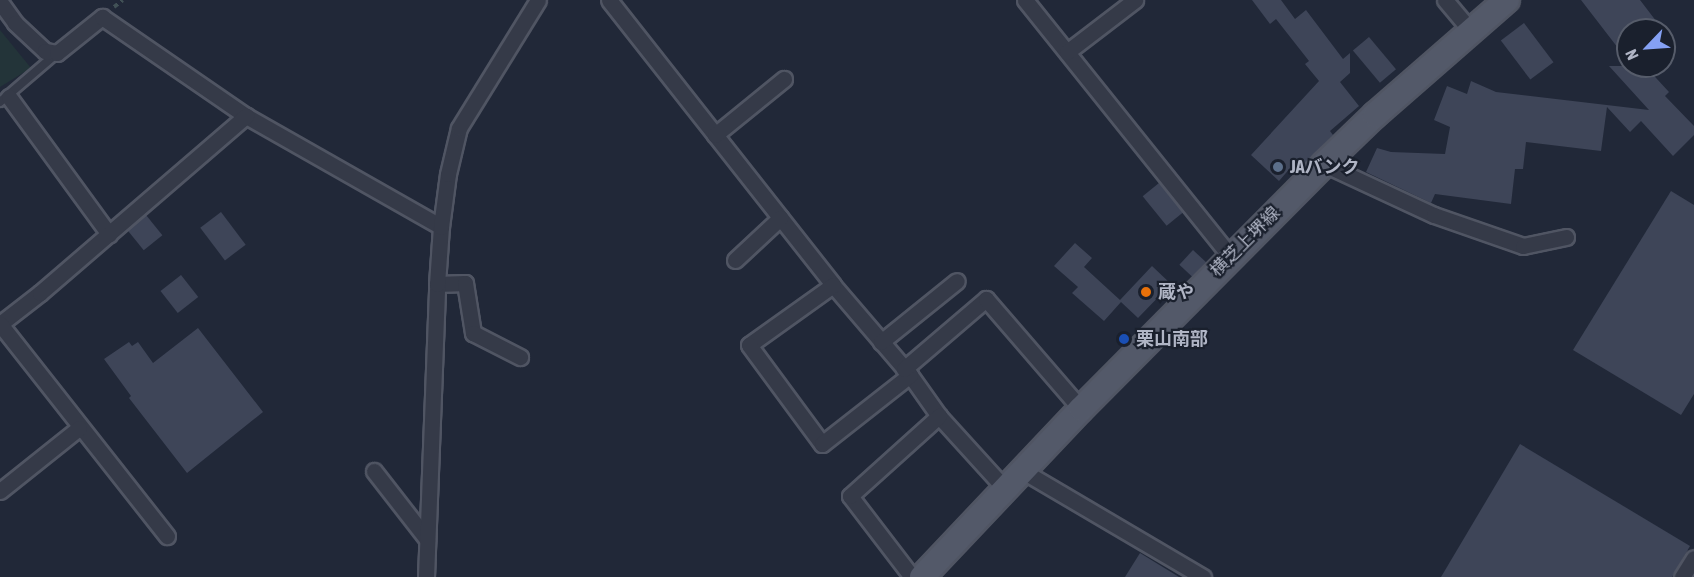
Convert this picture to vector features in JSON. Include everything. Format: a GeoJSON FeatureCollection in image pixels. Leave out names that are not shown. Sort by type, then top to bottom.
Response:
{"type":"FeatureCollection","features":[{"type":"Feature","properties":{"kind":"main road","name":"横芝上堺線"},"geometry":{"type":"LineString","coordinates":[[922,577],[1230,256],[1375,115],[1507,0]]}},
{"type":"Feature","properties":{"kind":"street"},"geometry":{"type":"LineString","coordinates":[[426,577],[441,227],[459,128],[537,0]]}},
{"type":"Feature","properties":{"kind":"street"},"geometry":{"type":"LineString","coordinates":[[609,0],[833,285],[907,372],[939,416],[1006,490]]}},
{"type":"Feature","properties":{"kind":"street"},"geometry":{"type":"LineString","coordinates":[[1025,0],[1230,256]]}},
{"type":"Feature","properties":{"kind":"street"},"geometry":{"type":"LineString","coordinates":[[1067,52],[1136,0]]}},
{"type":"Feature","properties":{"kind":"street"},"geometry":{"type":"LineString","coordinates":[[1445,0],[1470,30]]}},
{"type":"Feature","properties":{"kind":"street"},"geometry":{"type":"LineString","coordinates":[[0,2],[15,23],[45,51],[57,53],[102,17],[246,116],[441,227]]}},
{"type":"Feature","properties":{"kind":"street"},"geometry":{"type":"LineString","coordinates":[[715,135],[784,79]]}},
{"type":"Feature","properties":{"kind":"street"},"geometry":{"type":"LineString","coordinates":[[4,100],[109,234]]}},
{"type":"Feature","properties":{"kind":"street"},"geometry":{"type":"LineString","coordinates":[[166,536],[79,428],[0,324],[246,116]]}},
{"type":"Feature","properties":{"kind":"street"},"geometry":{"type":"LineString","coordinates":[[1324,164],[1434,215],[1523,246],[1566,237]]}},
{"type":"Feature","properties":{"kind":"street"},"geometry":{"type":"LineString","coordinates":[[735,260],[780,218]]}},
{"type":"Feature","properties":{"kind":"street"},"geometry":{"type":"LineString","coordinates":[[881,342],[957,281]]}},
{"type":"Feature","properties":{"kind":"street"},"geometry":{"type":"LineString","coordinates":[[437,284],[465,283],[473,333],[520,357]]}},
{"type":"Feature","properties":{"kind":"street"},"geometry":{"type":"LineString","coordinates":[[833,285],[749,345],[822,444],[907,372],[986,299],[1081,409]]}},
{"type":"Feature","properties":{"kind":"street"},"geometry":{"type":"LineString","coordinates":[[912,577],[850,496],[939,416]]}},
{"type":"Feature","properties":{"kind":"street"},"geometry":{"type":"LineString","coordinates":[[0,491],[79,428]]}},
{"type":"Feature","properties":{"kind":"street"},"geometry":{"type":"LineString","coordinates":[[374,471],[427,539]]}},
{"type":"Feature","properties":{"kind":"street"},"geometry":{"type":"LineString","coordinates":[[1023,471],[1203,577]]}},
{"type":"Feature","properties":{"kind":"street"},"geometry":{"type":"LineString","coordinates":[[1682,577],[1694,558]]}},
{"type":"Feature","properties":{"kind":"lane"},"geometry":{"type":"LineString","coordinates":[[4,100],[57,53]]}},
{"type":"Feature","properties":{"kind":"shaded area"},"geometry":{"type":"Polygon","coordinates":[[[0,30],[31,68],[0,87],[0,30]]]}},
{"type":"Feature","properties":{"kind":"building"},"geometry":{"type":"Polygon","coordinates":[[[1252,0],[1281,0],[1295,19],[1306,10],[1343,59],[1350,53],[1350,73],[1340,82],[1359,106],[1330,131],[1333,135],[1297,171],[1292,166],[1279,181],[1251,155],[1319,81],[1305,64],[1309,61],[1276,19],[1270,24],[1252,0]]]}},
{"type":"Feature","properties":{"kind":"building"},"geometry":{"type":"Polygon","coordinates":[[[1581,0],[1640,0],[1654,18],[1616,18],[1616,45],[1581,0]]]}},
{"type":"Feature","properties":{"kind":"building"},"geometry":{"type":"Polygon","coordinates":[[[1524,23],[1553,62],[1530,80],[1501,40],[1524,23]]]}},
{"type":"Feature","properties":{"kind":"building"},"geometry":{"type":"Polygon","coordinates":[[[1369,37],[1396,69],[1380,83],[1353,50],[1369,37]]]}},
{"type":"Feature","properties":{"kind":"building"},"geometry":{"type":"Polygon","coordinates":[[[1609,66],[1616,66],[1616,74],[1609,66]]]}},
{"type":"Feature","properties":{"kind":"building"},"geometry":{"type":"Polygon","coordinates":[[[1620,78],[1656,78],[1669,92],[1665,96],[1694,126],[1694,135],[1673,156],[1641,121],[1630,132],[1607,107],[1601,151],[1526,142],[1523,169],[1515,169],[1511,204],[1435,194],[1431,203],[1366,172],[1377,148],[1391,152],[1445,154],[1450,127],[1434,120],[1447,86],[1467,94],[1471,81],[1496,92],[1649,110],[1620,78]]]}},
{"type":"Feature","properties":{"kind":"building"},"geometry":{"type":"Polygon","coordinates":[[[1159,183],[1183,213],[1167,226],[1143,196],[1159,183]]]}},
{"type":"Feature","properties":{"kind":"building"},"geometry":{"type":"Polygon","coordinates":[[[1671,191],[1694,205],[1694,394],[1681,415],[1573,350],[1671,191]]]}},
{"type":"Feature","properties":{"kind":"building"},"geometry":{"type":"Polygon","coordinates":[[[221,212],[246,245],[225,260],[200,228],[221,212]]]}},
{"type":"Feature","properties":{"kind":"building"},"geometry":{"type":"Polygon","coordinates":[[[146,215],[162,235],[144,250],[127,230],[146,215]]]}},
{"type":"Feature","properties":{"kind":"building"},"geometry":{"type":"Polygon","coordinates":[[[1075,243],[1092,258],[1084,267],[1120,300],[1152,266],[1171,284],[1138,318],[1121,302],[1104,321],[1072,293],[1078,287],[1054,266],[1075,243]]]}},
{"type":"Feature","properties":{"kind":"building"},"geometry":{"type":"Polygon","coordinates":[[[1193,250],[1206,262],[1193,277],[1179,265],[1193,250]]]}},
{"type":"Feature","properties":{"kind":"building"},"geometry":{"type":"Polygon","coordinates":[[[181,275],[198,297],[178,313],[161,291],[181,275]]]}},
{"type":"Feature","properties":{"kind":"building"},"geometry":{"type":"Polygon","coordinates":[[[198,328],[263,412],[187,473],[129,398],[131,396],[104,359],[129,342],[132,346],[138,342],[153,363],[198,328]]]}},
{"type":"Feature","properties":{"kind":"building"},"geometry":{"type":"Polygon","coordinates":[[[1520,444],[1690,546],[1672,577],[1441,577],[1520,444]]]}},
{"type":"Feature","properties":{"kind":"building"},"geometry":{"type":"Polygon","coordinates":[[[1140,553],[1179,577],[1125,577],[1140,553]]]}},
{"type":"Feature","properties":{"kind":"place","name":"JAバンク"},"geometry":{"type":"Point","coordinates":[1278,167]}},
{"type":"Feature","properties":{"kind":"place","name":"蔵や"},"geometry":{"type":"Point","coordinates":[1146,292]}},
{"type":"Feature","properties":{"kind":"place","name":"栗山南部"},"geometry":{"type":"Point","coordinates":[1124,339]}}]}
